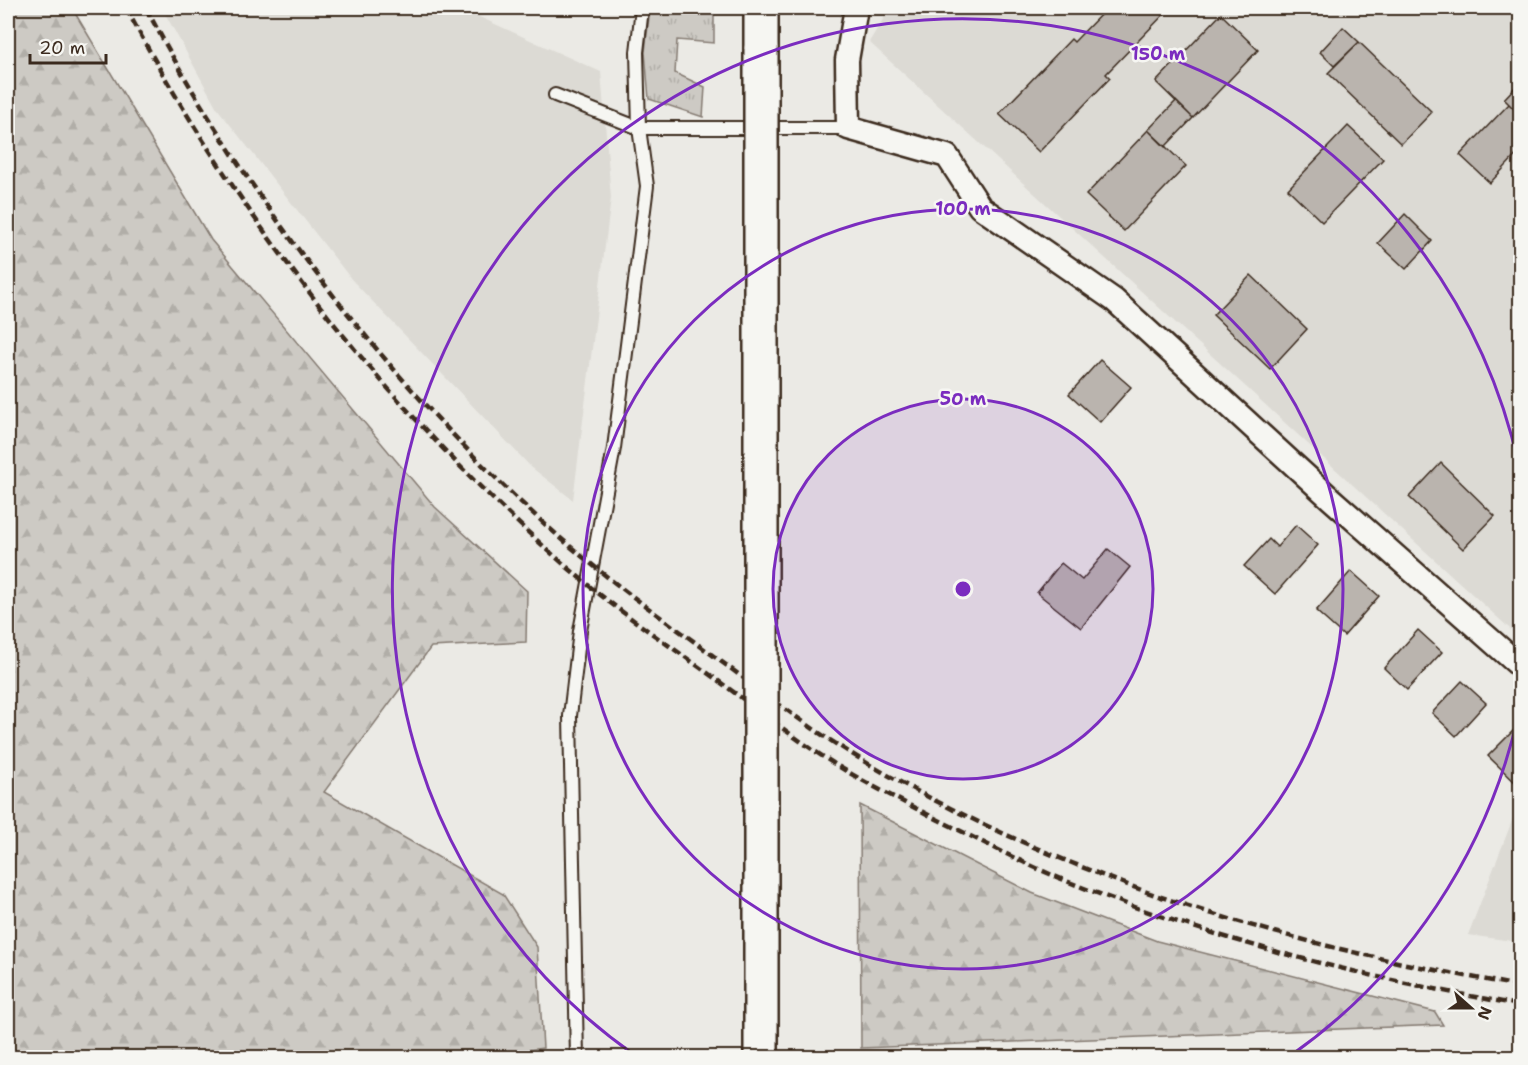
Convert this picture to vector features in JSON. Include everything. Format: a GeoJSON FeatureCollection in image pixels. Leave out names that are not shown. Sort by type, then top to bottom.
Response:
{"type":"FeatureCollection","features":[{"type":"Feature","properties":{"kind":"main road"},"geometry":{"type":"LineString","coordinates":[[761,8],[761,1058]]}},
{"type":"Feature","properties":{"kind":"street"},"geometry":{"type":"LineString","coordinates":[[856,8],[847,60],[848,128],[946,156],[980,207],[1114,300],[1331,499],[1521,666]]}},
{"type":"Feature","properties":{"kind":"lane"},"geometry":{"type":"LineString","coordinates":[[577,1058],[570,716],[580,632],[614,448],[647,186],[639,129],[637,52],[642,8]]}},
{"type":"Feature","properties":{"kind":"lane"},"geometry":{"type":"LineString","coordinates":[[555,95],[639,129],[848,128]]}},
{"type":"Feature","properties":{"kind":"shaded area"},"geometry":{"type":"Polygon","coordinates":[[[162,8],[472,8],[473,14],[601,72],[611,198],[573,500],[531,467],[352,280],[217,108],[162,8]]]}},
{"type":"Feature","properties":{"kind":"shaded area"},"geometry":{"type":"Polygon","coordinates":[[[890,8],[1520,8],[1520,638],[869,42],[890,8]]]}},
{"type":"Feature","properties":{"kind":"shaded area"},"geometry":{"type":"Polygon","coordinates":[[[1515,813],[1520,814],[1520,942],[1468,935],[1515,813]]]}},
{"type":"Feature","properties":{"kind":"green space"},"geometry":{"type":"Polygon","coordinates":[[[8,8],[72,8],[211,240],[435,507],[527,591],[526,642],[431,647],[324,792],[503,894],[537,947],[543,1048],[476,1058],[8,1057],[8,8]]]}},
{"type":"Feature","properties":{"kind":"green space"},"geometry":{"type":"Polygon","coordinates":[[[650,8],[714,8],[714,43],[677,40],[675,73],[705,87],[703,117],[649,99],[645,52],[650,8]]]}},
{"type":"Feature","properties":{"kind":"green space"},"geometry":{"type":"Polygon","coordinates":[[[860,805],[1032,893],[1157,941],[1435,1012],[1443,1025],[861,1048],[860,805]]]}},
{"type":"Feature","properties":{"kind":"building"},"geometry":{"type":"Polygon","coordinates":[[[1107,8],[1170,8],[1106,74],[1110,78],[1039,152],[999,114],[1071,39],[1074,42],[1107,8]]]}},
{"type":"Feature","properties":{"kind":"building"},"geometry":{"type":"Polygon","coordinates":[[[1221,14],[1258,50],[1193,118],[1156,82],[1221,14]]]}},
{"type":"Feature","properties":{"kind":"building"},"geometry":{"type":"Polygon","coordinates":[[[1343,27],[1359,42],[1334,66],[1320,52],[1343,27]]]}},
{"type":"Feature","properties":{"kind":"building"},"geometry":{"type":"Polygon","coordinates":[[[1359,42],[1432,112],[1401,144],[1328,73],[1359,42]]]}},
{"type":"Feature","properties":{"kind":"building"},"geometry":{"type":"Polygon","coordinates":[[[1520,82],[1520,115],[1504,99],[1520,82]]]}},
{"type":"Feature","properties":{"kind":"building"},"geometry":{"type":"Polygon","coordinates":[[[1176,101],[1193,118],[1165,147],[1148,130],[1176,101]]]}},
{"type":"Feature","properties":{"kind":"building"},"geometry":{"type":"Polygon","coordinates":[[[1509,104],[1520,115],[1520,151],[1490,183],[1460,155],[1509,104]]]}},
{"type":"Feature","properties":{"kind":"building"},"geometry":{"type":"Polygon","coordinates":[[[1348,126],[1383,159],[1322,222],[1288,189],[1348,126]]]}},
{"type":"Feature","properties":{"kind":"building"},"geometry":{"type":"Polygon","coordinates":[[[1148,130],[1186,166],[1124,231],[1086,195],[1148,130]]]}},
{"type":"Feature","properties":{"kind":"building"},"geometry":{"type":"Polygon","coordinates":[[[1405,214],[1432,241],[1406,269],[1378,243],[1405,214]]]}},
{"type":"Feature","properties":{"kind":"building"},"geometry":{"type":"Polygon","coordinates":[[[1251,275],[1307,329],[1270,369],[1213,315],[1251,275]]]}},
{"type":"Feature","properties":{"kind":"building"},"geometry":{"type":"Polygon","coordinates":[[[1100,360],[1131,387],[1100,422],[1069,394],[1100,360]]]}},
{"type":"Feature","properties":{"kind":"building"},"geometry":{"type":"Polygon","coordinates":[[[1441,463],[1495,516],[1463,549],[1409,497],[1441,463]]]}},
{"type":"Feature","properties":{"kind":"building"},"geometry":{"type":"Polygon","coordinates":[[[1296,525],[1318,545],[1275,594],[1244,566],[1269,539],[1277,547],[1296,525]]]}},
{"type":"Feature","properties":{"kind":"building"},"geometry":{"type":"Polygon","coordinates":[[[1108,549],[1130,567],[1081,628],[1037,593],[1061,563],[1082,580],[1108,549]]]}},
{"type":"Feature","properties":{"kind":"building"},"geometry":{"type":"Polygon","coordinates":[[[1351,571],[1379,596],[1344,636],[1316,611],[1351,571]]]}},
{"type":"Feature","properties":{"kind":"building"},"geometry":{"type":"Polygon","coordinates":[[[1418,630],[1442,652],[1407,690],[1384,668],[1418,630]]]}},
{"type":"Feature","properties":{"kind":"building"},"geometry":{"type":"Polygon","coordinates":[[[1462,681],[1486,703],[1456,736],[1432,713],[1462,681]]]}},
{"type":"Feature","properties":{"kind":"building"},"geometry":{"type":"Polygon","coordinates":[[[1518,726],[1520,729],[1520,787],[1488,756],[1518,726]]]}},
{"type":"Feature","properties":{"kind":"railway"},"geometry":{"type":"LineString","coordinates":[[126,8],[171,89],[220,167],[273,244],[329,318],[389,389],[452,457],[518,522],[587,584],[791,735],[876,788],[1035,867],[1119,901],[1175,921],[1289,955],[1404,983],[1520,1005]]}},
{"type":"Feature","properties":{"kind":"railway"},"geometry":{"type":"LineString","coordinates":[[146,8],[188,84],[236,160],[288,235],[344,309],[403,380],[465,447],[529,510],[595,567],[805,723],[864,761],[951,809],[1042,850],[1126,884],[1181,904],[1293,937],[1406,964],[1520,986]]}},
{"type":"Feature","properties":{"kind":"railway"},"geometry":{"type":"LineString","coordinates":[[1322,1058],[1520,1054]]}}]}
